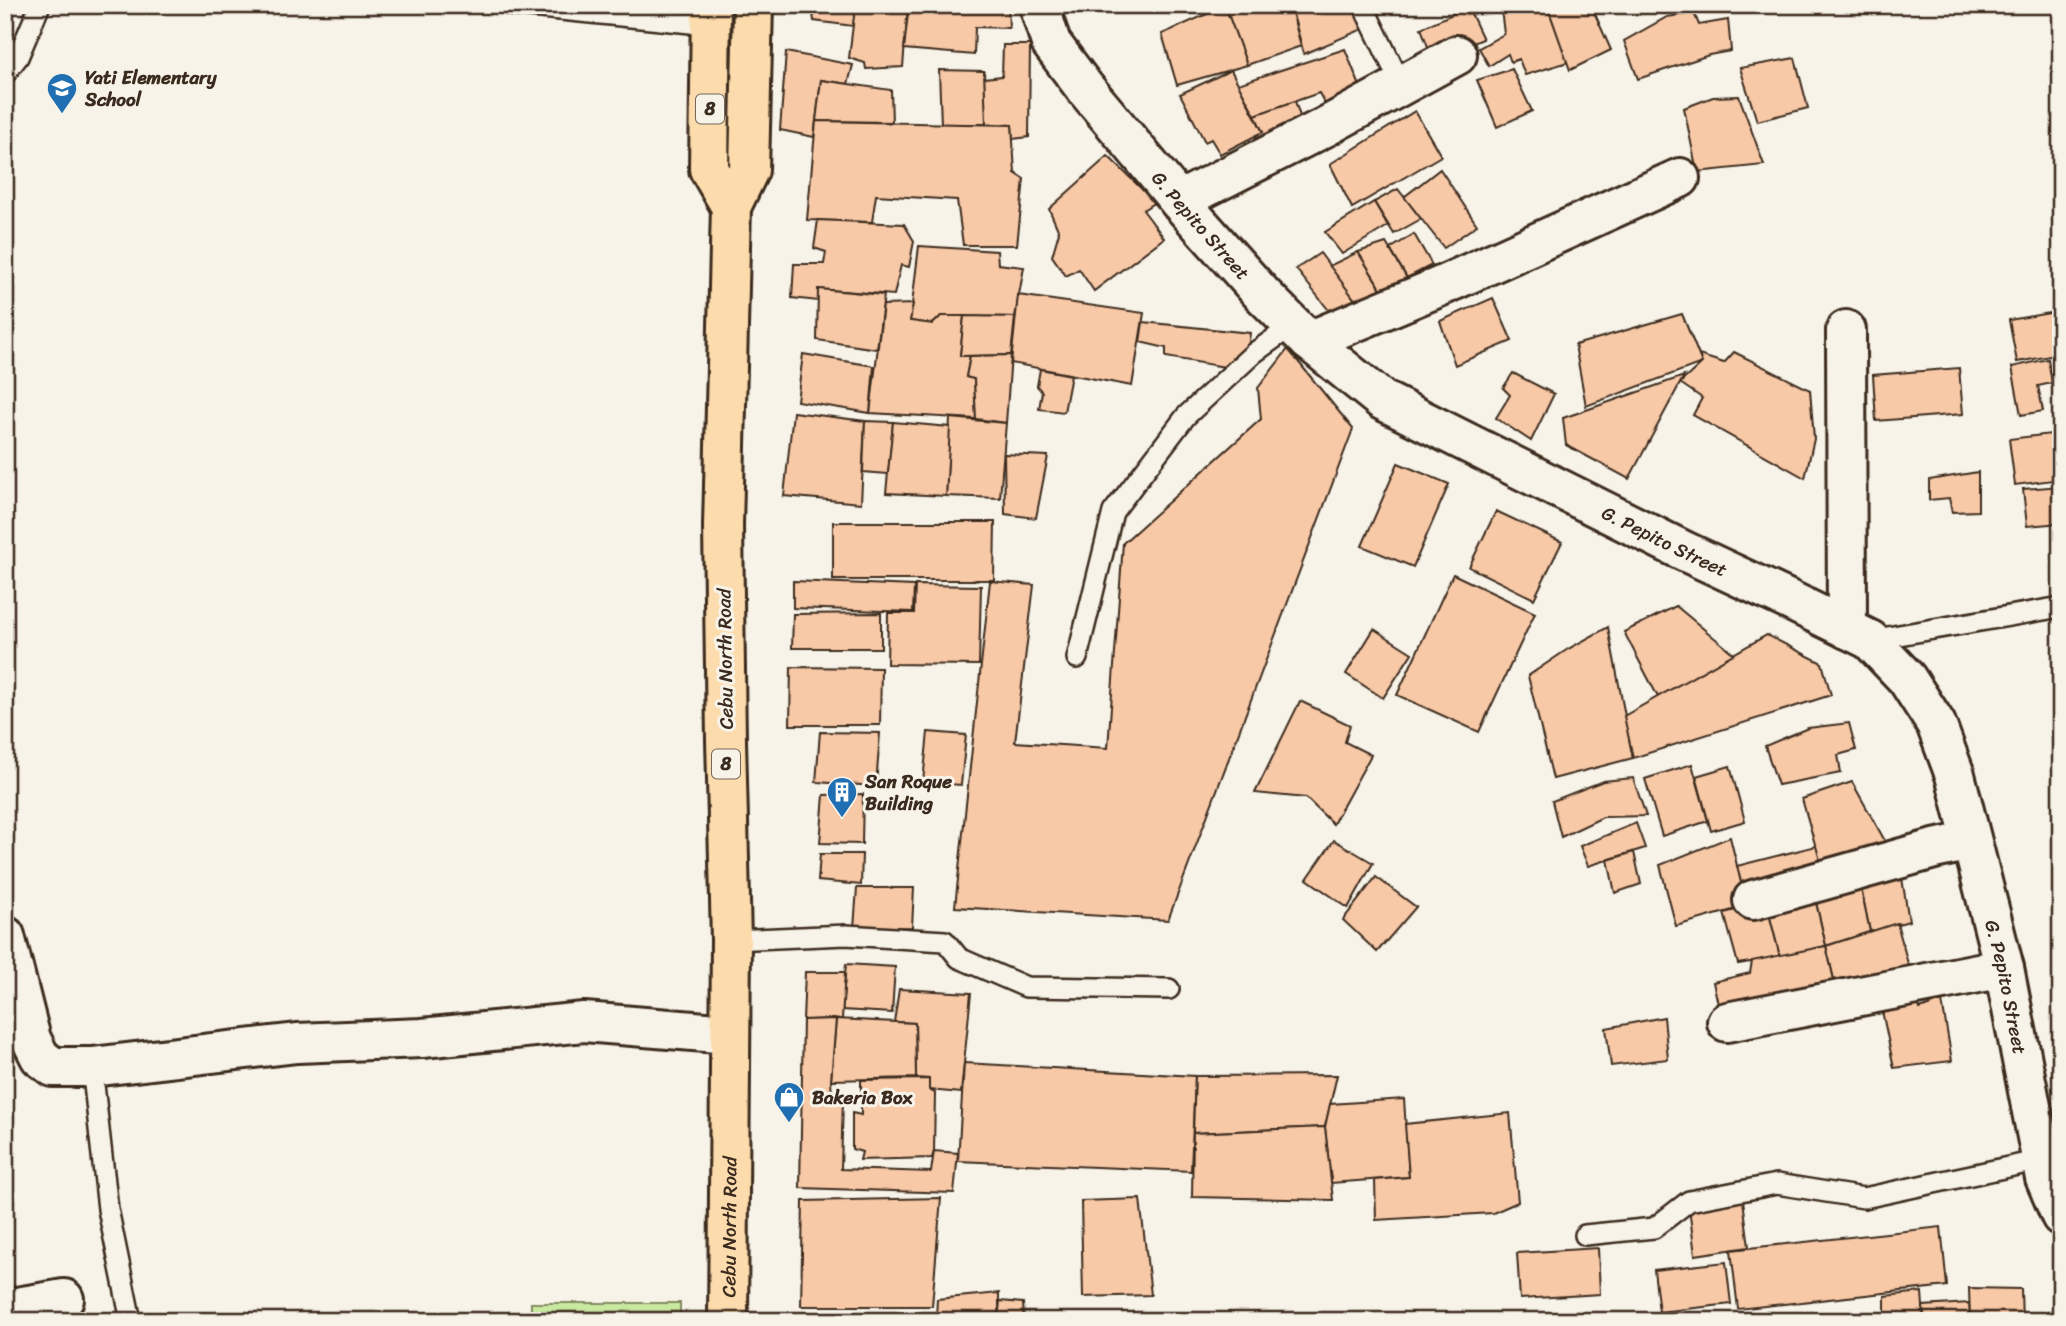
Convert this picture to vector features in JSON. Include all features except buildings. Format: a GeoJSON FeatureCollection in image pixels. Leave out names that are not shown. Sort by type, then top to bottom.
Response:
{"type":"FeatureCollection","features":[{"type":"Feature","properties":{"kind":"main road","name":"Cebu North Road"},"geometry":{"type":"LineString","coordinates":[[728,1321],[731,940],[723,526],[731,207],[749,170],[753,5]]}},
{"type":"Feature","properties":{"kind":"main road","name":"8"},"geometry":{"type":"LineString","coordinates":[[711,15],[709,169],[731,207]]}},
{"type":"Feature","properties":{"kind":"street","name":"G. Pepito Street"},"geometry":{"type":"LineString","coordinates":[[1039,5],[1051,43],[1179,201],[1262,294],[1301,333],[1382,400],[1684,551],[1858,634],[1908,678],[1936,724],[1955,775],[2004,968],[2045,1178],[2061,1216]]}},
{"type":"Feature","properties":{"kind":"street"},"geometry":{"type":"LineString","coordinates":[[1179,201],[1325,127],[1457,55]]}},
{"type":"Feature","properties":{"kind":"street"},"geometry":{"type":"LineString","coordinates":[[1301,333],[1439,287],[1680,178]]}},
{"type":"Feature","properties":{"kind":"street"},"geometry":{"type":"LineString","coordinates":[[1846,330],[1858,634]]}},
{"type":"Feature","properties":{"kind":"street"},"geometry":{"type":"LineString","coordinates":[[1753,900],[1971,841]]}},
{"type":"Feature","properties":{"kind":"street"},"geometry":{"type":"LineString","coordinates":[[5,936],[31,1039],[40,1057],[53,1066],[92,1067],[297,1043],[422,1038],[584,1022],[730,1034]]}},
{"type":"Feature","properties":{"kind":"street"},"geometry":{"type":"LineString","coordinates":[[1727,1022],[2004,968]]}},
{"type":"Feature","properties":{"kind":"street"},"geometry":{"type":"LineString","coordinates":[[5,1309],[64,1299]]}},
{"type":"Feature","properties":{"kind":"lane"},"geometry":{"type":"LineString","coordinates":[[5,74],[18,57],[40,5]]}},
{"type":"Feature","properties":{"kind":"lane"},"geometry":{"type":"LineString","coordinates":[[510,5],[711,15]]}},
{"type":"Feature","properties":{"kind":"lane"},"geometry":{"type":"LineString","coordinates":[[1367,14],[1401,85]]}},
{"type":"Feature","properties":{"kind":"lane"},"geometry":{"type":"LineString","coordinates":[[1077,658],[1113,512],[1186,416],[1254,354],[1301,333]]}},
{"type":"Feature","properties":{"kind":"lane"},"geometry":{"type":"LineString","coordinates":[[1858,634],[2061,607]]}},
{"type":"Feature","properties":{"kind":"lane"},"geometry":{"type":"LineString","coordinates":[[731,940],[846,935],[945,941],[959,958],[1026,987],[1170,989]]}},
{"type":"Feature","properties":{"kind":"lane"},"geometry":{"type":"LineString","coordinates":[[92,1067],[108,1209],[131,1321]]}},
{"type":"Feature","properties":{"kind":"lane"},"geometry":{"type":"LineString","coordinates":[[1585,1236],[1654,1228],[1689,1200],[1777,1184],[1864,1198],[2041,1160]]}},
{"type":"Feature","properties":{"kind":"green space"},"geometry":{"type":"Polygon","coordinates":[[[531,1303],[680,1303],[680,1321],[531,1321],[531,1303]]]}},
{"type":"Feature","properties":{"kind":"place","name":"Yati Elementary School"},"geometry":{"type":"Point","coordinates":[62,115]}},
{"type":"Feature","properties":{"kind":"place","name":"San Roque Building"},"geometry":{"type":"Point","coordinates":[842,819]}},
{"type":"Feature","properties":{"kind":"place","name":"Bakeria Box"},"geometry":{"type":"Point","coordinates":[789,1124]}}]}
